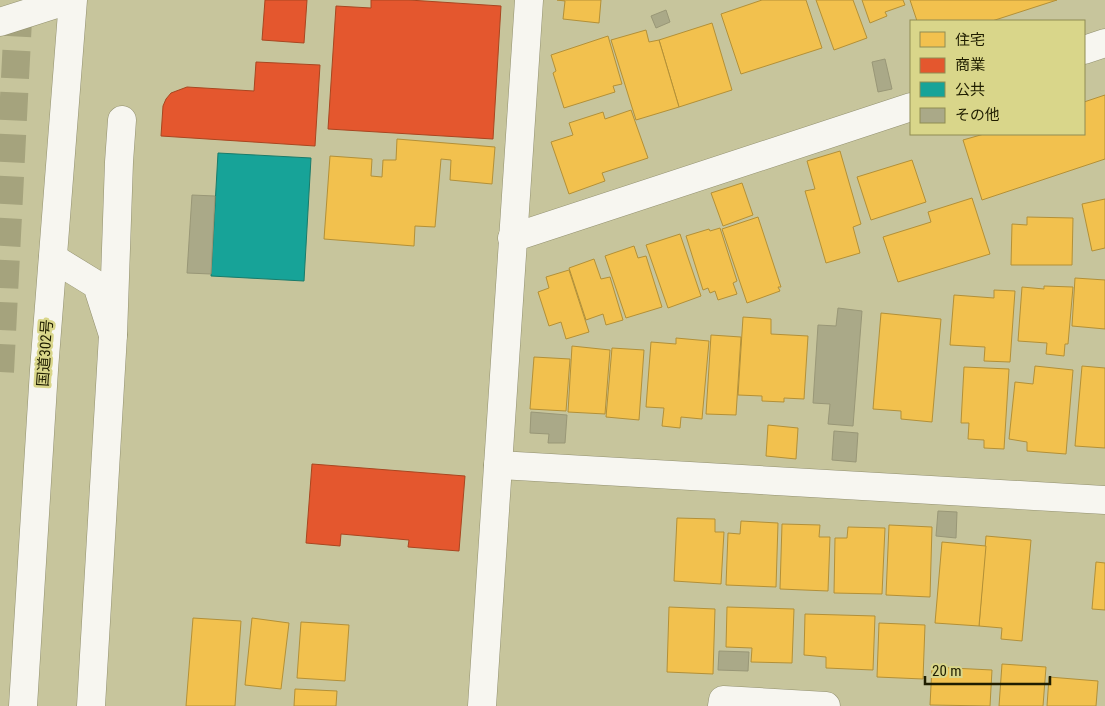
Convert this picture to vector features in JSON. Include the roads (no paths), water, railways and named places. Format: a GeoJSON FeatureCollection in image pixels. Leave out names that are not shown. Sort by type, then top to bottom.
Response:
{"type":"FeatureCollection","features":[{"type":"Feature","properties":{"kind":"main road"},"geometry":{"type":"LineString","coordinates":[[0,22],[69,0]]}},
{"type":"Feature","properties":{"kind":"main road","name":"国道302号"},"geometry":{"type":"LineString","coordinates":[[23,706],[39,436],[73,0]]}},
{"type":"Feature","properties":{"kind":"main road"},"geometry":{"type":"LineString","coordinates":[[482,706],[529,0]]}},
{"type":"Feature","properties":{"kind":"main road"},"geometry":{"type":"LineString","coordinates":[[1085,50],[1105,43]]}},
{"type":"Feature","properties":{"kind":"main road"},"geometry":{"type":"LineString","coordinates":[[512,238],[910,107]]}},
{"type":"Feature","properties":{"kind":"main road"},"geometry":{"type":"LineString","coordinates":[[91,706],[122,120]]}},
{"type":"Feature","properties":{"kind":"main road"},"geometry":{"type":"LineString","coordinates":[[53,258],[97,285],[112,335]]}},
{"type":"Feature","properties":{"kind":"main road"},"geometry":{"type":"LineString","coordinates":[[498,465],[1105,500]]}},
{"type":"Feature","properties":{"kind":"main road"},"geometry":{"type":"LineString","coordinates":[[722,706],[723,700],[826,706]]}},
{"type":"Feature","properties":{"kind":"tunnel"},"geometry":{"type":"LineString","coordinates":[[0,372],[19,0]]}}]}
